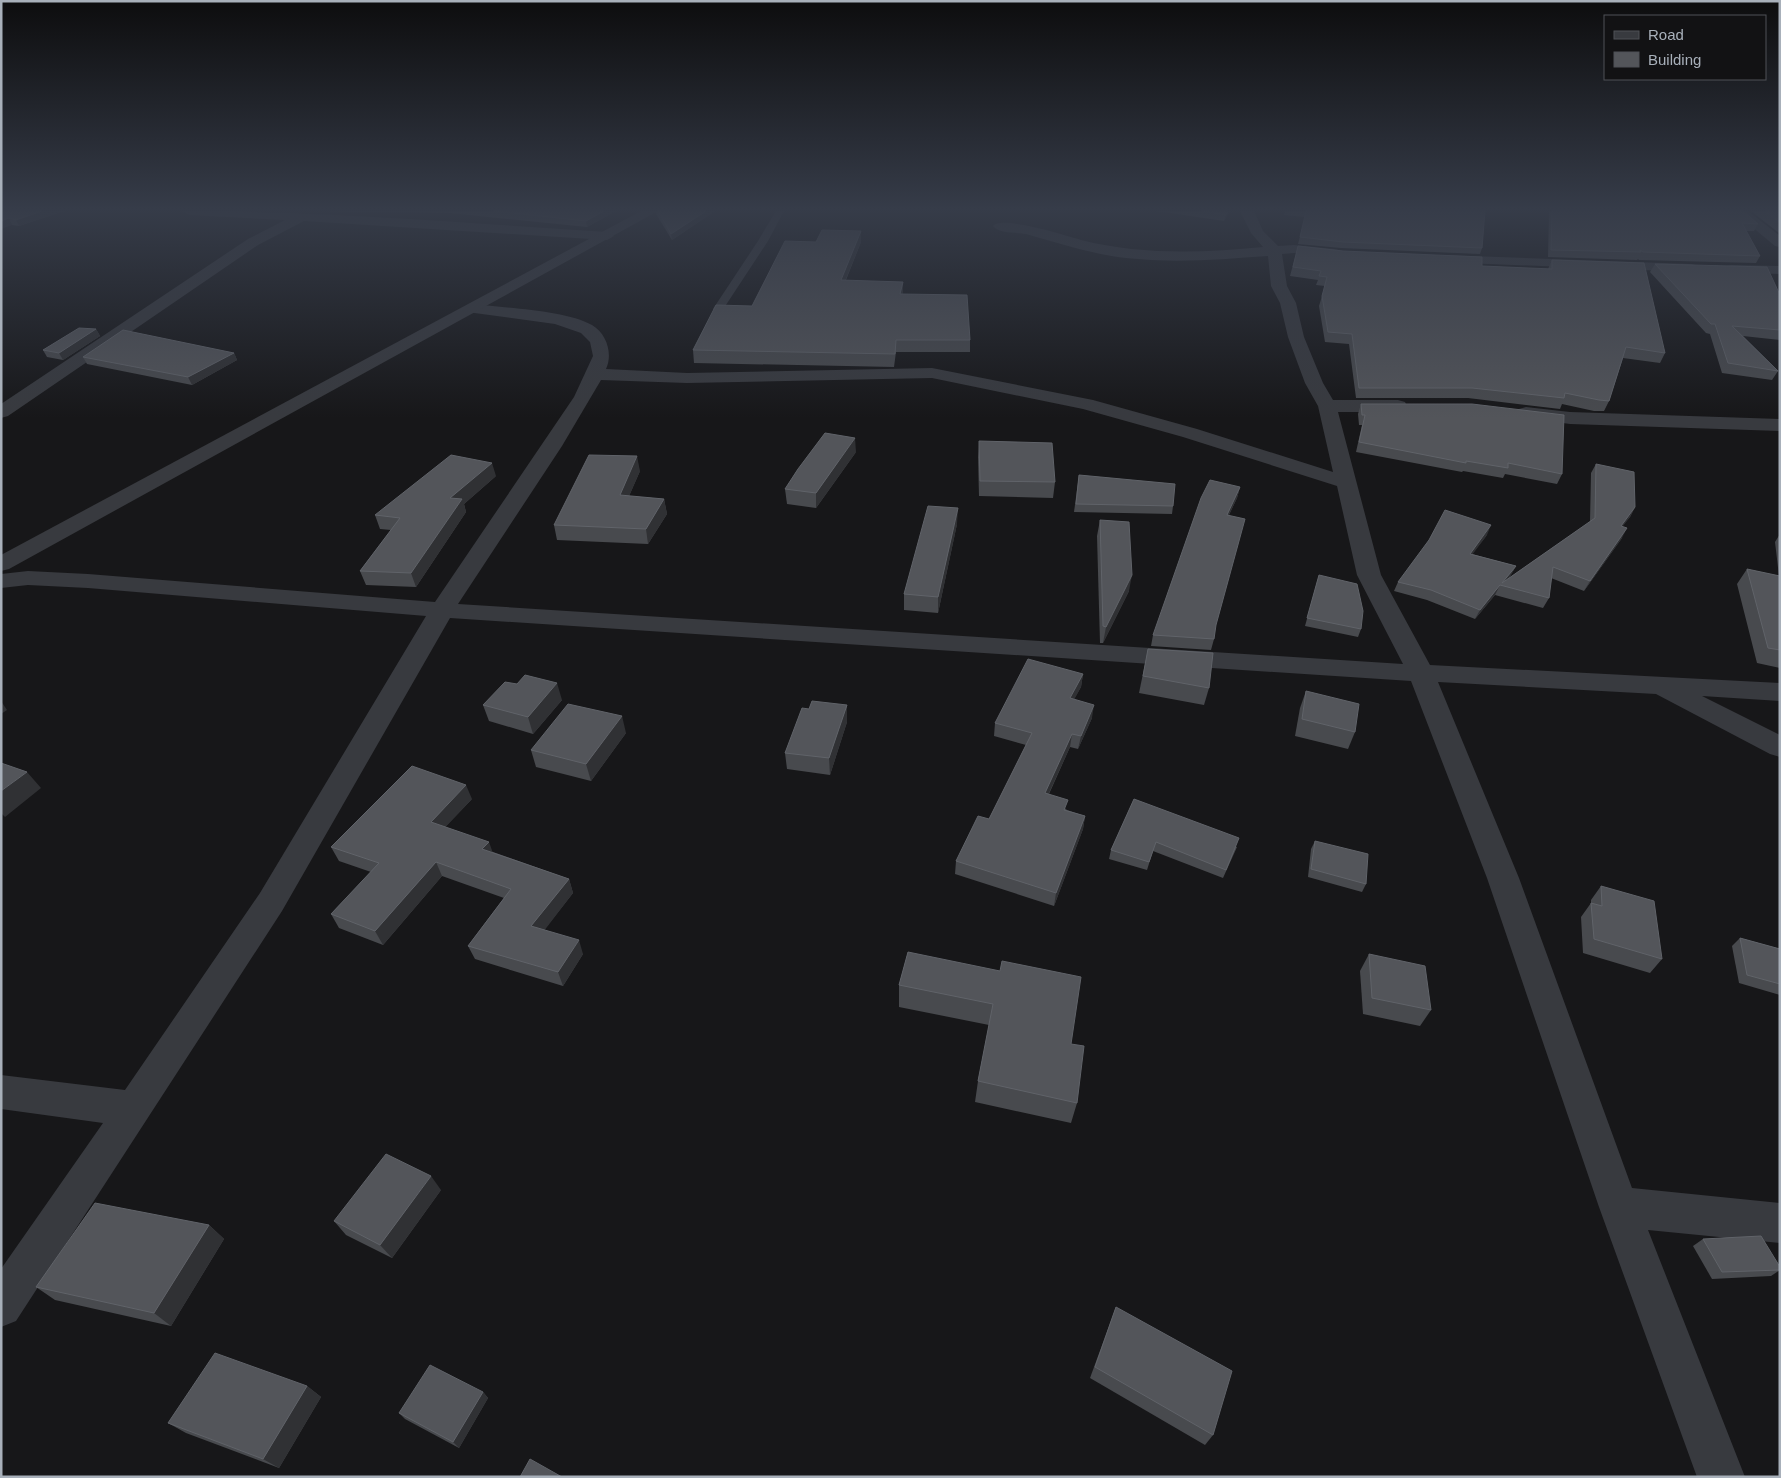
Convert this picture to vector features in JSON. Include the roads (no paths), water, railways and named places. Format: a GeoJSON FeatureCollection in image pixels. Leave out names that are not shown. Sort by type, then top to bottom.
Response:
{"type":"FeatureCollection","features":[{"type":"Feature","properties":{"kind":"street"},"geometry":{"type":"LineString","coordinates":[[1,412],[197,280]]}},
{"type":"Feature","properties":{"kind":"street"},"geometry":{"type":"LineString","coordinates":[[1,564],[526,280]]}},
{"type":"Feature","properties":{"kind":"street"},"geometry":{"type":"LineString","coordinates":[[1278,280],[1279,286],[1288,304],[1296,337],[1314,383],[1327,406],[1369,575],[1421,673],[1503,878],[1619,1207],[1721,1477]]}},
{"type":"Feature","properties":{"kind":"street"},"geometry":{"type":"LineString","coordinates":[[1,1306],[271,902],[442,610],[552,446],[595,374],[602,356],[598,341],[587,329],[557,319],[473,309]]}},
{"type":"Feature","properties":{"kind":"street"},"geometry":{"type":"LineString","coordinates":[[595,374],[687,378],[932,373],[1086,404],[1190,433],[1347,483]]}},
{"type":"Feature","properties":{"kind":"street"},"geometry":{"type":"LineString","coordinates":[[1327,406],[1412,406]]}},
{"type":"Feature","properties":{"kind":"street"},"geometry":{"type":"LineString","coordinates":[[1505,410],[1570,418],[1780,425]]}},
{"type":"Feature","properties":{"kind":"street"},"geometry":{"type":"LineString","coordinates":[[1,581],[28,578],[88,580],[442,610],[1421,673],[1780,692]]}},
{"type":"Feature","properties":{"kind":"street"},"geometry":{"type":"LineString","coordinates":[[1657,685],[1780,747]]}},
{"type":"Feature","properties":{"kind":"street"},"geometry":{"type":"LineString","coordinates":[[1,1092],[134,1109]]}},
{"type":"Feature","properties":{"kind":"street"},"geometry":{"type":"LineString","coordinates":[[1619,1207],[1780,1223]]}},
{"type":"Feature","properties":{"kind":"lane"},"geometry":{"type":"LineString","coordinates":[[718,308],[737,280]]}}]}
